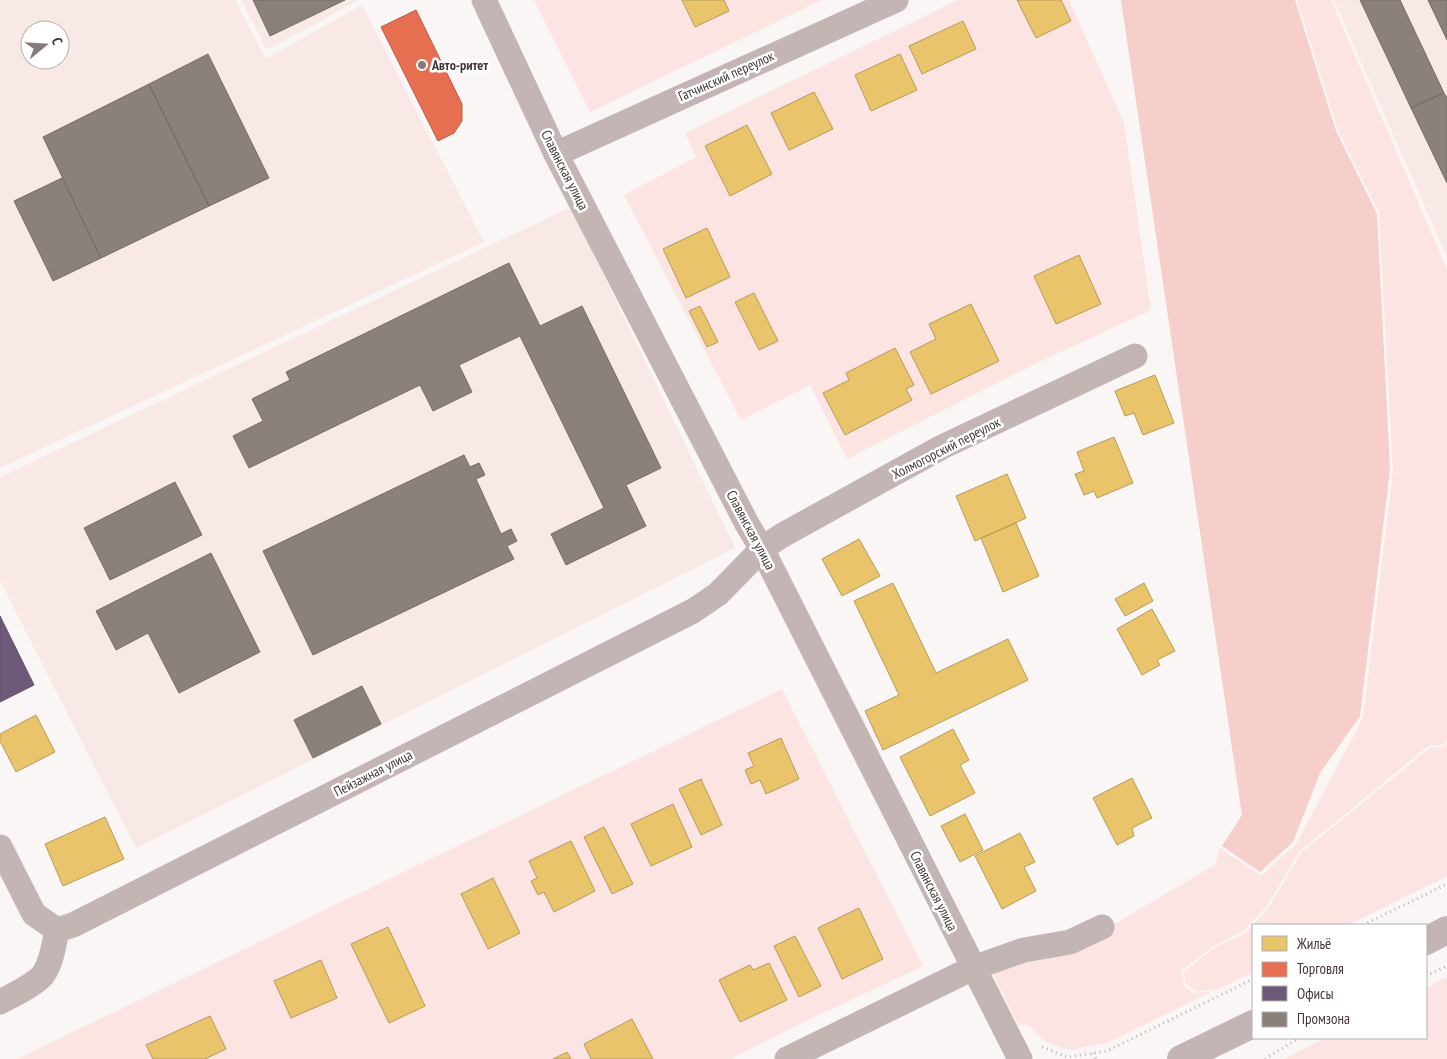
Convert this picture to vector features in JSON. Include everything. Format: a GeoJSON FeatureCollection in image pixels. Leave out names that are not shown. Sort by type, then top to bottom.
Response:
{"type":"FeatureCollection","features":[{"type":"Feature","properties":{"kind":"main road"},"geometry":{"type":"LineString","coordinates":[[1427,940],[1447,930]]}},
{"type":"Feature","properties":{"kind":"main road"},"geometry":{"type":"LineString","coordinates":[[1181,1059],[1252,1024]]}},
{"type":"Feature","properties":{"kind":"street","name":"Славянская улица"},"geometry":{"type":"LineString","coordinates":[[484,0],[556,154],[747,524],[762,549],[973,968],[1028,1051]]}},
{"type":"Feature","properties":{"kind":"street","name":"Гатчинский переулок"},"geometry":{"type":"LineString","coordinates":[[556,154],[896,0]]}},
{"type":"Feature","properties":{"kind":"street","name":"Холмогорский переулок"},"geometry":{"type":"LineString","coordinates":[[762,549],[781,536],[942,447],[1135,356]]}},
{"type":"Feature","properties":{"kind":"street","name":"Пейзажная улица"},"geometry":{"type":"LineString","coordinates":[[57,930],[73,925],[693,611],[718,594],[762,549]]}},
{"type":"Feature","properties":{"kind":"street"},"geometry":{"type":"LineString","coordinates":[[0,847],[34,914],[57,930],[50,960],[42,977],[0,1002]]}},
{"type":"Feature","properties":{"kind":"street"},"geometry":{"type":"LineString","coordinates":[[788,1059],[973,968],[1024,950],[1070,942],[1102,927]]}},
{"type":"Feature","properties":{"kind":"path"},"geometry":{"type":"LineString","coordinates":[[1365,924],[1447,884]]}},
{"type":"Feature","properties":{"kind":"path"},"geometry":{"type":"LineString","coordinates":[[1427,976],[1447,966]]}},
{"type":"Feature","properties":{"kind":"path"},"geometry":{"type":"LineString","coordinates":[[1028,1051],[1043,1048],[1067,1057],[1107,1051],[1252,979]]}},
{"type":"Feature","properties":{"kind":"path"},"geometry":{"type":"LineString","coordinates":[[1264,1059],[1297,1039]]}},
{"type":"Feature","properties":{"kind":"path"},"geometry":{"type":"LineString","coordinates":[[1093,1053],[1096,1059]]}},
{"type":"Feature","properties":{"kind":"shaded area"},"geometry":{"type":"Polygon","coordinates":[[[0,0],[235,0],[266,59],[362,5],[484,242],[0,468],[0,0]]]}},
{"type":"Feature","properties":{"kind":"shaded area"},"geometry":{"type":"Polygon","coordinates":[[[241,0],[359,0],[267,50],[241,0]]]}},
{"type":"Feature","properties":{"kind":"shaded area"},"geometry":{"type":"Polygon","coordinates":[[[534,0],[822,0],[590,112],[534,0]]]}},
{"type":"Feature","properties":{"kind":"shaded area"},"geometry":{"type":"Polygon","coordinates":[[[958,0],[1069,0],[1124,123],[1151,310],[1041,361],[847,459],[810,385],[741,420],[624,195],[696,157],[685,133],[958,0]]]}},
{"type":"Feature","properties":{"kind":"shaded area"},"geometry":{"type":"Polygon","coordinates":[[[1121,0],[1295,0],[1336,131],[1377,214],[1390,470],[1360,716],[1320,773],[1293,842],[1260,872],[1222,846],[1242,815],[1121,0]]]}},
{"type":"Feature","properties":{"kind":"shaded area"},"geometry":{"type":"Polygon","coordinates":[[[1297,0],[1331,0],[1447,269],[1447,742],[1442,745],[1428,746],[1299,852],[1267,906],[1243,931],[1211,948],[1181,971],[1185,987],[1194,993],[1213,991],[1107,1043],[1069,1050],[1046,1042],[1028,1025],[1018,1025],[991,970],[1075,947],[1215,865],[1220,848],[1261,876],[1296,844],[1363,718],[1393,471],[1379,212],[1338,130],[1297,0]]]}},
{"type":"Feature","properties":{"kind":"shaded area"},"geometry":{"type":"Polygon","coordinates":[[[1334,0],[1447,0],[1447,257],[1334,0]]]}},
{"type":"Feature","properties":{"kind":"shaded area"},"geometry":{"type":"Polygon","coordinates":[[[571,207],[735,548],[136,848],[0,581],[0,477],[571,207]]]}},
{"type":"Feature","properties":{"kind":"shaded area"},"geometry":{"type":"Polygon","coordinates":[[[782,689],[923,966],[806,1021],[731,1059],[17,1059],[782,689]]]}},
{"type":"Feature","properties":{"kind":"shaded area"},"geometry":{"type":"Polygon","coordinates":[[[1447,744],[1447,876],[1350,924],[1254,924],[1269,907],[1301,853],[1430,748],[1442,747],[1447,744]]]}},
{"type":"Feature","properties":{"kind":"shaded area"},"geometry":{"type":"Polygon","coordinates":[[[1252,926],[1252,972],[1218,989],[1196,991],[1186,984],[1184,972],[1214,948],[1245,934],[1252,926]]]}},
{"type":"Feature","properties":{"kind":"shaded area"},"geometry":{"type":"Polygon","coordinates":[[[1447,977],[1447,1059],[1284,1059],[1324,1039],[1427,1039],[1427,987],[1447,977]]]}},
{"type":"Feature","properties":{"kind":"building: Жильё"},"geometry":{"type":"Polygon","coordinates":[[[682,0],[724,0],[729,11],[695,27],[682,0]]]}},
{"type":"Feature","properties":{"kind":"building: Жильё"},"geometry":{"type":"Polygon","coordinates":[[[1017,0],[1061,0],[1071,21],[1036,38],[1017,0]]]}},
{"type":"Feature","properties":{"kind":"building: Жильё"},"geometry":{"type":"Polygon","coordinates":[[[963,21],[976,49],[922,74],[909,46],[963,21]]]}},
{"type":"Feature","properties":{"kind":"building: Жильё"},"geometry":{"type":"Polygon","coordinates":[[[900,54],[917,90],[871,111],[855,75],[900,54]]]}},
{"type":"Feature","properties":{"kind":"building: Жильё"},"geometry":{"type":"Polygon","coordinates":[[[814,92],[833,129],[789,150],[771,113],[814,92]]]}},
{"type":"Feature","properties":{"kind":"building: Жильё"},"geometry":{"type":"Polygon","coordinates":[[[747,125],[772,174],[730,196],[705,146],[747,125]]]}},
{"type":"Feature","properties":{"kind":"building: Жильё"},"geometry":{"type":"Polygon","coordinates":[[[707,228],[730,277],[686,298],[663,249],[707,228]]]}},
{"type":"Feature","properties":{"kind":"building: Жильё"},"geometry":{"type":"Polygon","coordinates":[[[1079,255],[1101,304],[1056,324],[1034,276],[1079,255]]]}},
{"type":"Feature","properties":{"kind":"building: Жильё"},"geometry":{"type":"Polygon","coordinates":[[[754,293],[778,341],[759,350],[735,302],[754,293]]]}},
{"type":"Feature","properties":{"kind":"building: Жильё"},"geometry":{"type":"Polygon","coordinates":[[[971,304],[999,361],[931,394],[910,352],[936,339],[929,324],[971,304]]]}},
{"type":"Feature","properties":{"kind":"building: Жильё"},"geometry":{"type":"Polygon","coordinates":[[[700,306],[718,342],[707,347],[689,311],[700,306]]]}},
{"type":"Feature","properties":{"kind":"building: Жильё"},"geometry":{"type":"Polygon","coordinates":[[[895,348],[914,385],[906,389],[912,400],[845,435],[823,393],[849,380],[846,373],[895,348]]]}},
{"type":"Feature","properties":{"kind":"building: Жильё"},"geometry":{"type":"Polygon","coordinates":[[[1155,375],[1174,423],[1143,435],[1134,413],[1125,416],[1115,391],[1155,375]]]}},
{"type":"Feature","properties":{"kind":"building: Жильё"},"geometry":{"type":"Polygon","coordinates":[[[1114,437],[1133,483],[1097,498],[1094,491],[1084,495],[1075,474],[1084,471],[1077,452],[1114,437]]]}},
{"type":"Feature","properties":{"kind":"building: Жильё"},"geometry":{"type":"Polygon","coordinates":[[[1007,474],[1026,518],[975,541],[956,496],[1007,474]]]}},
{"type":"Feature","properties":{"kind":"building: Жильё"},"geometry":{"type":"Polygon","coordinates":[[[1016,523],[1039,576],[1003,592],[981,538],[1016,523]]]}},
{"type":"Feature","properties":{"kind":"building: Жильё"},"geometry":{"type":"Polygon","coordinates":[[[859,539],[880,576],[842,596],[822,559],[859,539]]]}},
{"type":"Feature","properties":{"kind":"building: Жильё"},"geometry":{"type":"Polygon","coordinates":[[[893,583],[936,673],[1008,639],[1028,680],[883,750],[865,711],[899,695],[854,601],[893,583]]]}},
{"type":"Feature","properties":{"kind":"building: Жильё"},"geometry":{"type":"Polygon","coordinates":[[[1144,583],[1153,601],[1125,616],[1115,599],[1144,583]]]}},
{"type":"Feature","properties":{"kind":"building: Жильё"},"geometry":{"type":"Polygon","coordinates":[[[1152,609],[1175,651],[1157,660],[1160,665],[1142,675],[1117,629],[1152,609]]]}},
{"type":"Feature","properties":{"kind":"building: Жильё"},"geometry":{"type":"Polygon","coordinates":[[[36,715],[55,752],[16,772],[0,741],[0,734],[36,715]]]}},
{"type":"Feature","properties":{"kind":"building: Жильё"},"geometry":{"type":"Polygon","coordinates":[[[953,729],[969,760],[960,765],[975,793],[930,816],[900,757],[953,729]]]}},
{"type":"Feature","properties":{"kind":"building: Жильё"},"geometry":{"type":"Polygon","coordinates":[[[781,738],[799,779],[766,794],[760,780],[751,784],[745,770],[754,766],[748,753],[781,738]]]}},
{"type":"Feature","properties":{"kind":"building: Жильё"},"geometry":{"type":"Polygon","coordinates":[[[1132,778],[1152,818],[1132,828],[1134,836],[1117,845],[1093,798],[1132,778]]]}},
{"type":"Feature","properties":{"kind":"building: Жильё"},"geometry":{"type":"Polygon","coordinates":[[[701,779],[722,825],[701,835],[679,789],[701,779]]]}},
{"type":"Feature","properties":{"kind":"building: Жильё"},"geometry":{"type":"Polygon","coordinates":[[[673,804],[692,847],[651,866],[631,824],[673,804]]]}},
{"type":"Feature","properties":{"kind":"building: Жильё"},"geometry":{"type":"Polygon","coordinates":[[[965,814],[983,850],[960,862],[941,826],[965,814]]]}},
{"type":"Feature","properties":{"kind":"building: Жильё"},"geometry":{"type":"Polygon","coordinates":[[[105,817],[124,859],[63,886],[45,844],[105,817]]]}},
{"type":"Feature","properties":{"kind":"building: Жильё"},"geometry":{"type":"Polygon","coordinates":[[[604,827],[633,884],[612,894],[584,837],[604,827]]]}},
{"type":"Feature","properties":{"kind":"building: Жильё"},"geometry":{"type":"Polygon","coordinates":[[[1020,833],[1035,862],[1024,867],[1036,891],[1002,909],[975,856],[1020,833]]]}},
{"type":"Feature","properties":{"kind":"building: Жильё"},"geometry":{"type":"Polygon","coordinates":[[[571,841],[595,891],[554,912],[544,892],[538,895],[531,881],[537,878],[529,861],[571,841]]]}},
{"type":"Feature","properties":{"kind":"building: Жильё"},"geometry":{"type":"Polygon","coordinates":[[[493,878],[520,933],[488,949],[461,894],[493,878]]]}},
{"type":"Feature","properties":{"kind":"building: Жильё"},"geometry":{"type":"Polygon","coordinates":[[[859,908],[883,959],[842,979],[818,928],[859,908]]]}},
{"type":"Feature","properties":{"kind":"building: Жильё"},"geometry":{"type":"Polygon","coordinates":[[[388,927],[425,1006],[389,1023],[351,944],[388,927]]]}},
{"type":"Feature","properties":{"kind":"building: Жильё"},"geometry":{"type":"Polygon","coordinates":[[[795,936],[821,986],[799,997],[774,946],[795,936]]]}},
{"type":"Feature","properties":{"kind":"building: Жильё"},"geometry":{"type":"Polygon","coordinates":[[[321,960],[337,998],[291,1018],[274,981],[321,960]]]}},
{"type":"Feature","properties":{"kind":"building: Жильё"},"geometry":{"type":"Polygon","coordinates":[[[769,963],[787,1000],[740,1022],[719,980],[750,965],[753,970],[769,963]]]}},
{"type":"Feature","properties":{"kind":"building: Жильё"},"geometry":{"type":"Polygon","coordinates":[[[210,1016],[226,1049],[205,1059],[153,1059],[146,1045],[210,1016]]]}},
{"type":"Feature","properties":{"kind":"building: Жильё"},"geometry":{"type":"Polygon","coordinates":[[[632,1019],[653,1059],[591,1059],[584,1044],[632,1019]]]}},
{"type":"Feature","properties":{"kind":"building: Жильё"},"geometry":{"type":"Polygon","coordinates":[[[567,1052],[571,1059],[553,1059],[567,1052]]]}},
{"type":"Feature","properties":{"kind":"building: Торговля","name":"Авто-ритет"},"geometry":{"type":"Polygon","coordinates":[[[416,10],[462,104],[462,121],[454,133],[438,141],[381,27],[416,10]]]}},
{"type":"Feature","properties":{"kind":"building: Офисы"},"geometry":{"type":"Polygon","coordinates":[[[0,616],[34,685],[0,702],[0,616]]]}},
{"type":"Feature","properties":{"kind":"building: Промзона"},"geometry":{"type":"Polygon","coordinates":[[[253,0],[345,0],[270,36],[253,0]]]}},
{"type":"Feature","properties":{"kind":"building: Промзона"},"geometry":{"type":"Polygon","coordinates":[[[1360,0],[1400,0],[1444,93],[1411,108],[1360,0]]]}},
{"type":"Feature","properties":{"kind":"building: Промзона"},"geometry":{"type":"Polygon","coordinates":[[[1428,0],[1447,0],[1447,40],[1428,0]]]}},
{"type":"Feature","properties":{"kind":"building: Промзона"},"geometry":{"type":"Polygon","coordinates":[[[208,54],[269,178],[209,206],[149,84],[208,54]]]}},
{"type":"Feature","properties":{"kind":"building: Промзона"},"geometry":{"type":"Polygon","coordinates":[[[149,84],[209,206],[101,258],[43,137],[149,84]]]}},
{"type":"Feature","properties":{"kind":"building: Промзона"},"geometry":{"type":"Polygon","coordinates":[[[1444,93],[1447,98],[1447,183],[1411,108],[1444,93]]]}},
{"type":"Feature","properties":{"kind":"building: Промзона"},"geometry":{"type":"Polygon","coordinates":[[[62,178],[101,258],[53,281],[14,201],[62,178]]]}},
{"type":"Feature","properties":{"kind":"building: Промзона"},"geometry":{"type":"Polygon","coordinates":[[[509,263],[540,326],[582,306],[661,468],[626,485],[646,526],[566,565],[551,534],[604,508],[520,336],[459,365],[472,392],[433,411],[420,385],[249,468],[233,436],[263,421],[252,399],[290,380],[286,372],[509,263]]]}},
{"type":"Feature","properties":{"kind":"building: Промзона"},"geometry":{"type":"Polygon","coordinates":[[[464,455],[470,467],[479,463],[485,475],[476,479],[501,534],[511,529],[517,541],[507,546],[514,559],[313,655],[263,551],[464,455]]]}},
{"type":"Feature","properties":{"kind":"building: Промзона"},"geometry":{"type":"Polygon","coordinates":[[[175,482],[202,535],[110,580],[84,528],[175,482]]]}},
{"type":"Feature","properties":{"kind":"building: Промзона"},"geometry":{"type":"Polygon","coordinates":[[[211,553],[260,652],[179,693],[148,633],[116,650],[96,611],[211,553]]]}},
{"type":"Feature","properties":{"kind":"building: Промзона"},"geometry":{"type":"Polygon","coordinates":[[[362,686],[381,724],[313,758],[294,720],[362,686]]]}},
{"type":"Feature","properties":{"kind":"place","name":"Авто-ритет"},"geometry":{"type":"Point","coordinates":[422,65]}}]}
